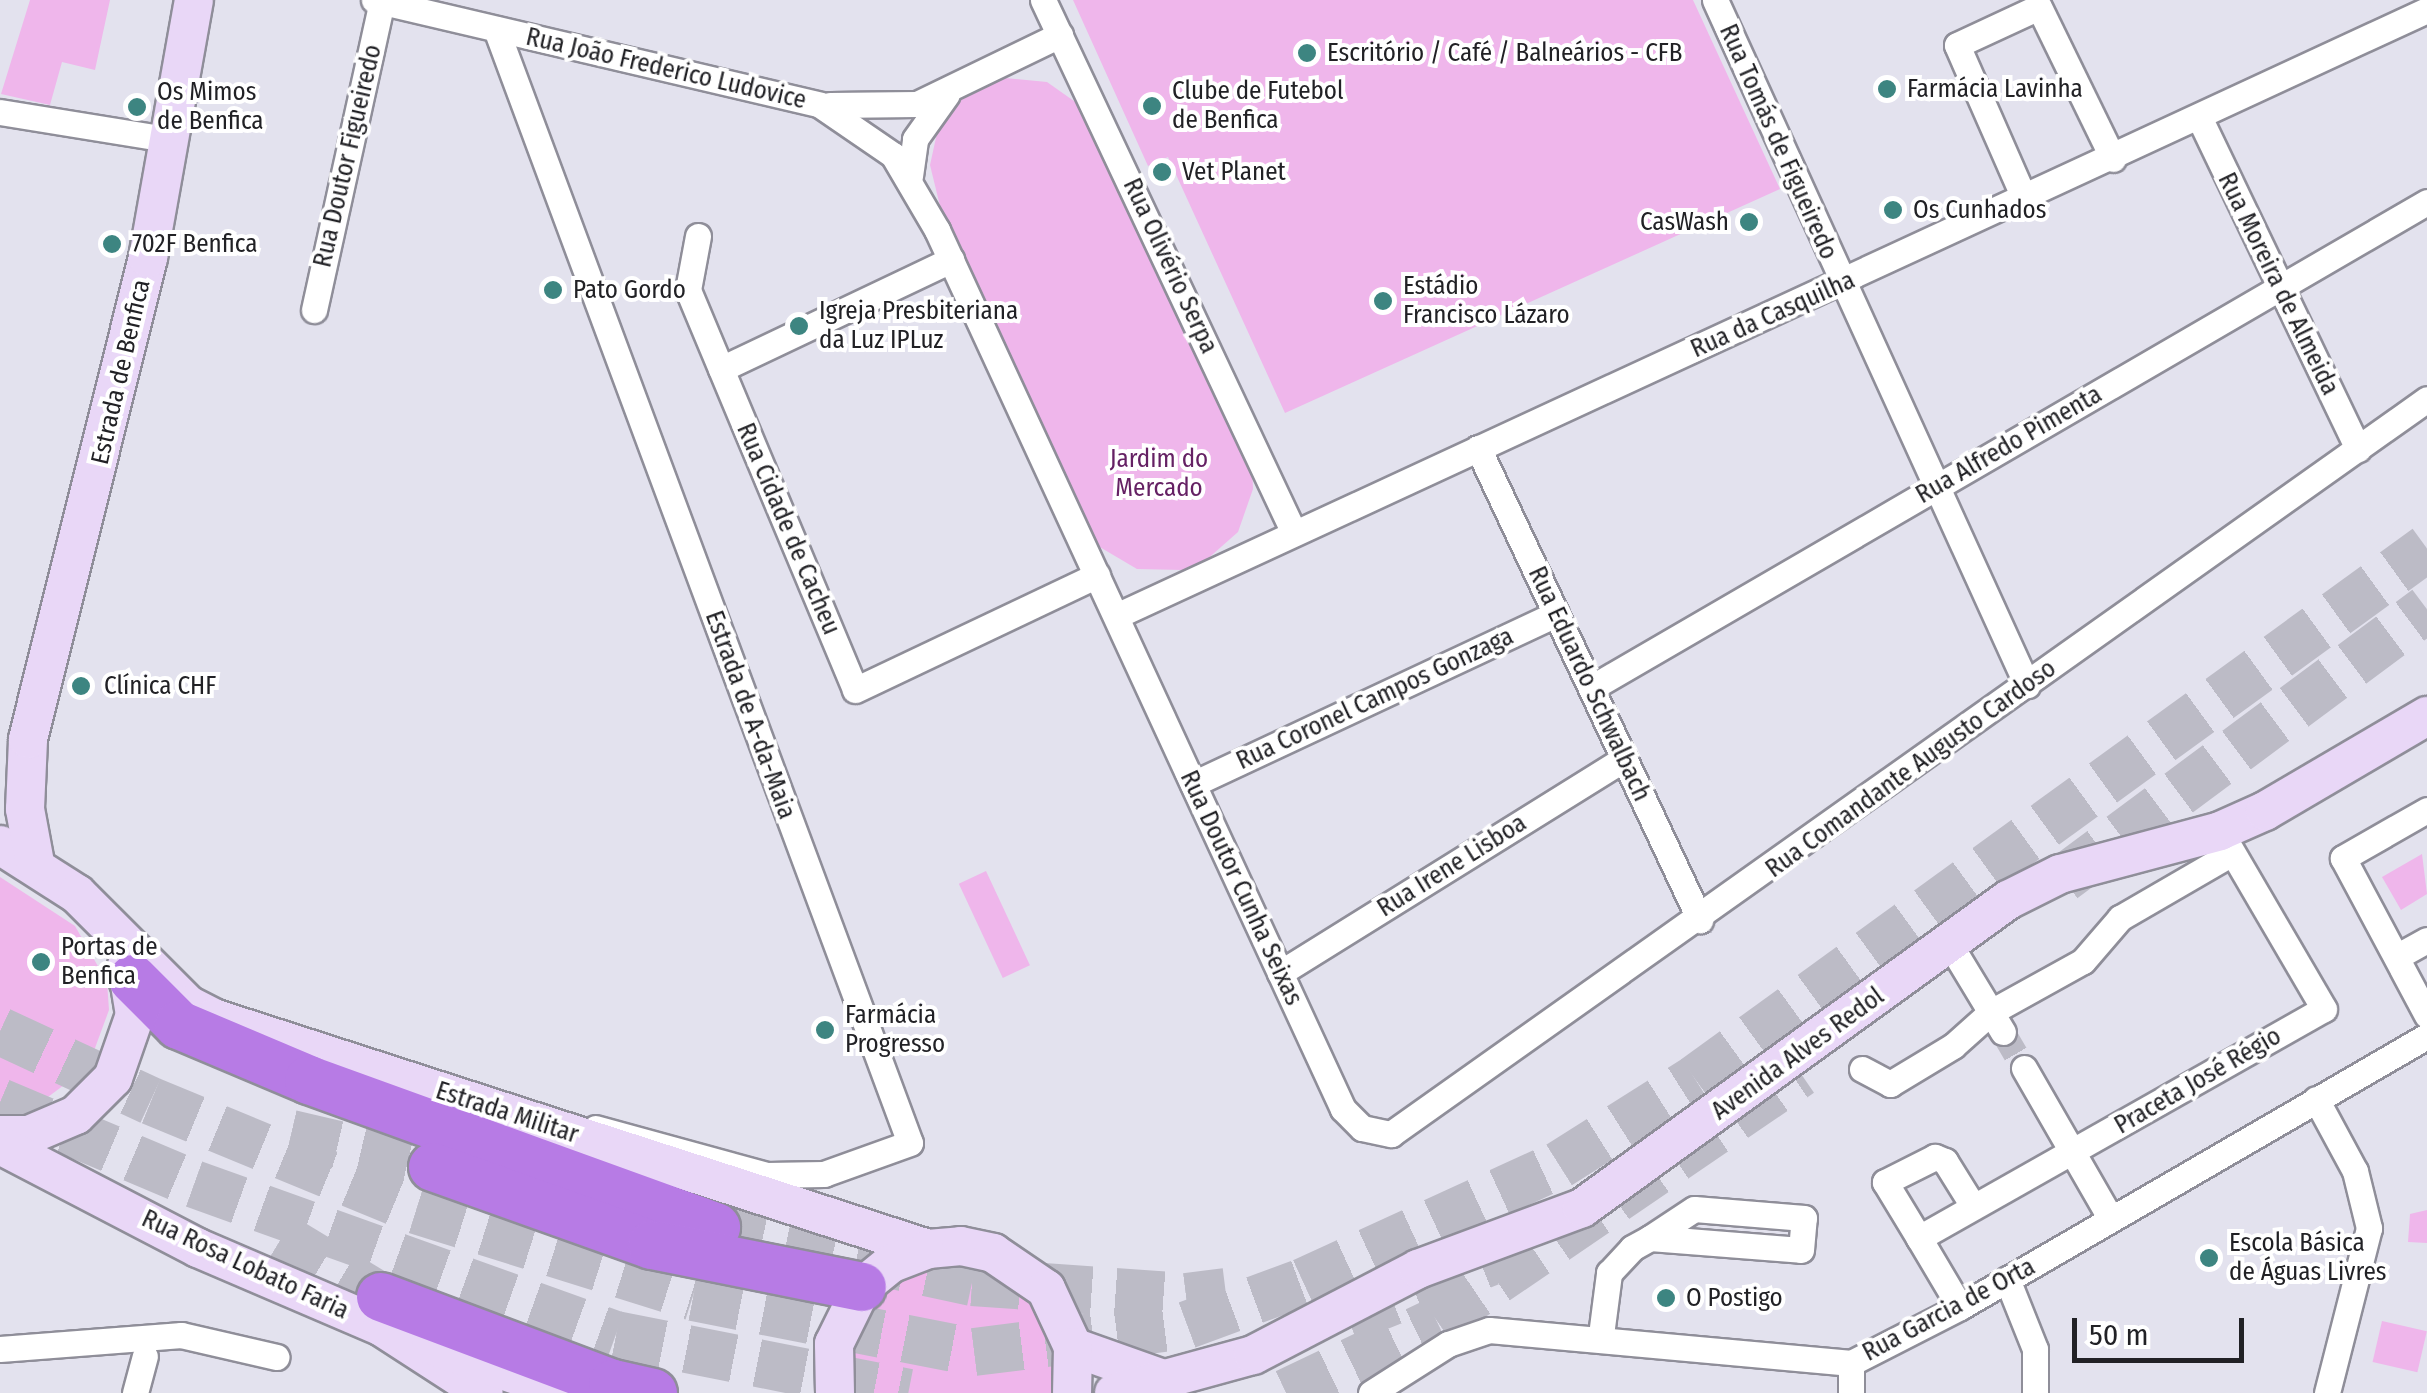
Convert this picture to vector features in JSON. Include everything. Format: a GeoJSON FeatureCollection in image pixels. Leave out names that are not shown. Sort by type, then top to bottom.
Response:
{"type":"FeatureCollection","features":[{"type":"Feature","properties":{"kind":"highway"},"geometry":{"type":"LineString","coordinates":[[133,979],[179,1025],[195,1032],[309,1080],[716,1227]]}},
{"type":"Feature","properties":{"kind":"highway"},"geometry":{"type":"LineString","coordinates":[[434,1166],[652,1245],[862,1287]]}},
{"type":"Feature","properties":{"kind":"highway"},"geometry":{"type":"LineString","coordinates":[[381,1312],[613,1384],[654,1393]]}},
{"type":"Feature","properties":{"kind":"street","name":"Estrada de Benfica"},"geometry":{"type":"LineString","coordinates":[[35,863],[25,809],[28,740],[173,140],[194,0]]}},
{"type":"Feature","properties":{"kind":"street","name":"Rua Olivério Serpa"},"geometry":{"type":"LineString","coordinates":[[1043,0],[1294,533]]}},
{"type":"Feature","properties":{"kind":"street","name":"Rua Tomás de Figueiredo"},"geometry":{"type":"LineString","coordinates":[[1715,0],[2027,686]]}},
{"type":"Feature","properties":{"kind":"street"},"geometry":{"type":"LineString","coordinates":[[378,1],[428,7],[496,29]]}},
{"type":"Feature","properties":{"kind":"street","name":"Rua Doutor Figueiredo"},"geometry":{"type":"LineString","coordinates":[[314,310],[378,1]]}},
{"type":"Feature","properties":{"kind":"street"},"geometry":{"type":"LineString","coordinates":[[2025,200],[1957,45],[2047,3],[2114,159]]}},
{"type":"Feature","properties":{"kind":"street","name":"Rua da Casquilha"},"geometry":{"type":"LineString","coordinates":[[1116,616],[2114,159],[2427,10]]}},
{"type":"Feature","properties":{"kind":"street","name":"Rua João Frederico Ludovice"},"geometry":{"type":"LineString","coordinates":[[496,29],[820,105],[882,146],[910,176],[1116,616]]}},
{"type":"Feature","properties":{"kind":"street","name":"Estrada de A-da-Maia"},"geometry":{"type":"LineString","coordinates":[[496,29],[910,1143],[824,1174],[767,1175],[636,1134],[524,1117]]}},
{"type":"Feature","properties":{"kind":"street"},"geometry":{"type":"LineString","coordinates":[[820,105],[894,109],[947,94],[1060,35]]}},
{"type":"Feature","properties":{"kind":"street"},"geometry":{"type":"LineString","coordinates":[[910,176],[915,139],[947,94]]}},
{"type":"Feature","properties":{"kind":"street"},"geometry":{"type":"LineString","coordinates":[[0,112],[173,140]]}},
{"type":"Feature","properties":{"kind":"street","name":"Rua Moreira de Almeida"},"geometry":{"type":"LineString","coordinates":[[2200,119],[2277,289],[2358,449]]}},
{"type":"Feature","properties":{"kind":"street","name":"Rua Alfredo Pimenta"},"geometry":{"type":"LineString","coordinates":[[1591,688],[2427,202]]}},
{"type":"Feature","properties":{"kind":"street","name":"Rua Cidade de Cacheu"},"geometry":{"type":"LineString","coordinates":[[698,236],[688,290],[855,690],[1097,575]]}},
{"type":"Feature","properties":{"kind":"street"},"geometry":{"type":"LineString","coordinates":[[721,368],[950,260]]}},
{"type":"Feature","properties":{"kind":"street","name":"Rua Comandante Augusto Cardoso"},"geometry":{"type":"LineString","coordinates":[[1391,1134],[1700,920],[2427,399]]}},
{"type":"Feature","properties":{"kind":"street","name":"Rua Eduardo Schwalbach"},"geometry":{"type":"LineString","coordinates":[[1478,448],[1700,920]]}},
{"type":"Feature","properties":{"kind":"street","name":"Rua Coronel Campos Gonzaga"},"geometry":{"type":"LineString","coordinates":[[1193,784],[1556,614]]}},
{"type":"Feature","properties":{"kind":"street","name":"Rua Doutor Cunha Seixas"},"geometry":{"type":"LineString","coordinates":[[1116,616],[1343,1109],[1362,1128],[1391,1134]]}},
{"type":"Feature","properties":{"kind":"street","name":"Avenida Alves Redol"},"geometry":{"type":"LineString","coordinates":[[1114,1393],[1253,1355],[1418,1269],[1582,1208],[2008,900],[2060,874],[2226,842],[2265,812],[2427,716]]}},
{"type":"Feature","properties":{"kind":"street","name":"Estrada de Benfica"},"geometry":{"type":"LineString","coordinates":[[0,770],[28,740]]}},
{"type":"Feature","properties":{"kind":"street","name":"Rua Irene Lisboa"},"geometry":{"type":"LineString","coordinates":[[1280,972],[1624,760]]}},
{"type":"Feature","properties":{"kind":"street"},"geometry":{"type":"LineString","coordinates":[[2427,810],[2343,858],[2427,1016]]}},
{"type":"Feature","properties":{"kind":"street"},"geometry":{"type":"LineString","coordinates":[[1862,1068],[1890,1084],[1997,1022],[2073,968],[2120,918],[2226,842]]}},
{"type":"Feature","properties":{"kind":"street","name":"Praceta José Régio"},"geometry":{"type":"LineString","coordinates":[[1919,1238],[2324,1009],[2226,842]]}},
{"type":"Feature","properties":{"kind":"street","name":"Estrada Militar"},"geometry":{"type":"LineString","coordinates":[[0,845],[35,863],[113,931],[188,1005],[213,1018],[928,1249]]}},
{"type":"Feature","properties":{"kind":"street"},"geometry":{"type":"LineString","coordinates":[[0,1136],[28,1135],[95,1099],[127,1049],[133,979],[113,931]]}},
{"type":"Feature","properties":{"kind":"street"},"geometry":{"type":"LineString","coordinates":[[2398,956],[2427,940]]}},
{"type":"Feature","properties":{"kind":"street"},"geometry":{"type":"LineString","coordinates":[[1949,943],[1997,1022]]}},
{"type":"Feature","properties":{"kind":"street","name":"Rua Garcia de Orta"},"geometry":{"type":"LineString","coordinates":[[1378,1391],[1478,1332],[1601,1336],[1851,1363],[1960,1308],[2427,1036]]}},
{"type":"Feature","properties":{"kind":"street"},"geometry":{"type":"LineString","coordinates":[[2024,1068],[2111,1219]]}},
{"type":"Feature","properties":{"kind":"street"},"geometry":{"type":"LineString","coordinates":[[2316,1099],[2355,1171],[2369,1228],[2327,1393]]}},
{"type":"Feature","properties":{"kind":"street","name":"Rua Rosa Lobato Faria"},"geometry":{"type":"LineString","coordinates":[[0,1145],[198,1248],[381,1312],[473,1390]]}},
{"type":"Feature","properties":{"kind":"street"},"geometry":{"type":"LineString","coordinates":[[1960,1308],[1885,1182],[1925,1158],[1945,1161],[1973,1206]]}},
{"type":"Feature","properties":{"kind":"street"},"geometry":{"type":"LineString","coordinates":[[1601,1336],[1609,1272],[1650,1238],[1694,1209],[1804,1218],[1801,1250],[1650,1238]]}},
{"type":"Feature","properties":{"kind":"street"},"geometry":{"type":"LineString","coordinates":[[834,1393],[834,1344],[862,1287],[892,1263],[928,1249],[977,1250],[1021,1268],[1064,1316],[1073,1347],[1072,1393]]}},
{"type":"Feature","properties":{"kind":"street"},"geometry":{"type":"LineString","coordinates":[[2007,1280],[2035,1349],[2035,1393]]}},
{"type":"Feature","properties":{"kind":"street"},"geometry":{"type":"LineString","coordinates":[[381,1312],[567,1393]]}},
{"type":"Feature","properties":{"kind":"street"},"geometry":{"type":"LineString","coordinates":[[0,1349],[148,1347],[198,1336],[276,1356]]}},
{"type":"Feature","properties":{"kind":"street"},"geometry":{"type":"LineString","coordinates":[[134,1393],[148,1347]]}},
{"type":"Feature","properties":{"kind":"street"},"geometry":{"type":"LineString","coordinates":[[1073,1347],[1162,1378]]}},
{"type":"Feature","properties":{"kind":"street"},"geometry":{"type":"LineString","coordinates":[[1851,1363],[1851,1393]]}},
{"type":"Feature","properties":{"kind":"green space"},"geometry":{"type":"Polygon","coordinates":[[[30,0],[110,0],[95,70],[62,62],[50,105],[1,94],[30,0]]]}},
{"type":"Feature","properties":{"kind":"green space","name":"Estádio Francisco Lázaro"},"geometry":{"type":"Polygon","coordinates":[[[1073,0],[1693,0],[1780,189],[1285,413],[1168,157],[1148,166],[1073,0]]]}},
{"type":"Feature","properties":{"kind":"green space","name":"Jardim do Mercado"},"geometry":{"type":"Polygon","coordinates":[[[1005,78],[1047,82],[1081,106],[1252,466],[1253,489],[1238,532],[1204,562],[1183,570],[1137,569],[1098,546],[1084,528],[940,206],[930,165],[939,124],[966,93],[1005,78]]]}},
{"type":"Feature","properties":{"kind":"green space"},"geometry":{"type":"Polygon","coordinates":[[[2422,854],[2427,894],[2401,910],[2382,877],[2422,854]]]}},
{"type":"Feature","properties":{"kind":"green space"},"geometry":{"type":"Polygon","coordinates":[[[986,871],[1030,965],[1003,978],[959,884],[986,871]]]}},
{"type":"Feature","properties":{"kind":"green space"},"geometry":{"type":"Polygon","coordinates":[[[0,877],[75,926],[107,982],[109,1010],[88,1067],[44,1100],[19,1108],[0,1107],[0,877]]]}},
{"type":"Feature","properties":{"kind":"green space"},"geometry":{"type":"Polygon","coordinates":[[[2427,1210],[2427,1243],[2408,1242],[2410,1214],[2427,1210]]]}},
{"type":"Feature","properties":{"kind":"green space"},"geometry":{"type":"Polygon","coordinates":[[[959,1267],[992,1275],[1020,1293],[1042,1319],[1053,1351],[1051,1393],[854,1393],[855,1337],[871,1307],[895,1284],[926,1270],[959,1267]]]}},
{"type":"Feature","properties":{"kind":"green space"},"geometry":{"type":"Polygon","coordinates":[[[2382,1321],[2427,1331],[2417,1372],[2373,1362],[2382,1321]]]}},
{"type":"Feature","properties":{"kind":"tunnel"},"geometry":{"type":"LineString","coordinates":[[0,1031],[151,1101],[416,1210],[693,1297],[974,1352],[1187,1325],[1303,1282],[1559,1165],[1695,1079],[2427,548]]}},
{"type":"Feature","properties":{"kind":"tunnel"},"geometry":{"type":"LineString","coordinates":[[2063,879],[2427,609]]}},
{"type":"Feature","properties":{"kind":"tunnel"},"geometry":{"type":"LineString","coordinates":[[2003,1032],[2024,1068]]}},
{"type":"Feature","properties":{"kind":"tunnel"},"geometry":{"type":"LineString","coordinates":[[1286,1393],[1437,1321],[1800,1073]]}},
{"type":"Feature","properties":{"kind":"tunnel"},"geometry":{"type":"LineString","coordinates":[[0,1102],[194,1184],[616,1335],[908,1393]]}},
{"type":"Feature","properties":{"kind":"tunnel"},"geometry":{"type":"LineString","coordinates":[[291,1134],[433,1167]]}},
{"type":"Feature","properties":{"kind":"tunnel"},"geometry":{"type":"LineString","coordinates":[[716,1227],[972,1282],[1186,1297],[1226,1292]]}},
{"type":"Feature","properties":{"kind":"tunnel"},"geometry":{"type":"LineString","coordinates":[[282,1237],[381,1297]]}},
{"type":"Feature","properties":{"kind":"tunnel"},"geometry":{"type":"LineString","coordinates":[[1348,1319],[1490,1262]]}},
{"type":"Feature","properties":{"kind":"place","name":"Escritório / Café / Balneários - CFB"},"geometry":{"type":"Point","coordinates":[1307,53]}},
{"type":"Feature","properties":{"kind":"place","name":"Farmácia Lavinha"},"geometry":{"type":"Point","coordinates":[1887,89]}},
{"type":"Feature","properties":{"kind":"place","name":"Clube de Futebol de Benfica"},"geometry":{"type":"Point","coordinates":[1152,106]}},
{"type":"Feature","properties":{"kind":"place","name":"Os Mimos de Benfica"},"geometry":{"type":"Point","coordinates":[137,107]}},
{"type":"Feature","properties":{"kind":"place","name":"Vet Planet"},"geometry":{"type":"Point","coordinates":[1162,172]}},
{"type":"Feature","properties":{"kind":"place","name":"Os Cunhados"},"geometry":{"type":"Point","coordinates":[1893,210]}},
{"type":"Feature","properties":{"kind":"place","name":"CasWash"},"geometry":{"type":"Point","coordinates":[1749,222]}},
{"type":"Feature","properties":{"kind":"place","name":"702F Benfica"},"geometry":{"type":"Point","coordinates":[112,244]}},
{"type":"Feature","properties":{"kind":"place","name":"Pato Gordo"},"geometry":{"type":"Point","coordinates":[553,290]}},
{"type":"Feature","properties":{"kind":"place","name":"Estádio Francisco Lázaro"},"geometry":{"type":"Point","coordinates":[1383,301]}},
{"type":"Feature","properties":{"kind":"place","name":"Igreja Presbiteriana da Luz IPLuz"},"geometry":{"type":"Point","coordinates":[799,326]}},
{"type":"Feature","properties":{"kind":"place","name":"Clínica CHF"},"geometry":{"type":"Point","coordinates":[81,686]}},
{"type":"Feature","properties":{"kind":"place","name":"Portas de Benfica"},"geometry":{"type":"Point","coordinates":[41,962]}},
{"type":"Feature","properties":{"kind":"place","name":"Farmácia Progresso"},"geometry":{"type":"Point","coordinates":[825,1030]}},
{"type":"Feature","properties":{"kind":"place","name":"Escola Básica de Águas Livres"},"geometry":{"type":"Point","coordinates":[2209,1258]}},
{"type":"Feature","properties":{"kind":"place","name":"O Postigo"},"geometry":{"type":"Point","coordinates":[1666,1298]}}]}
